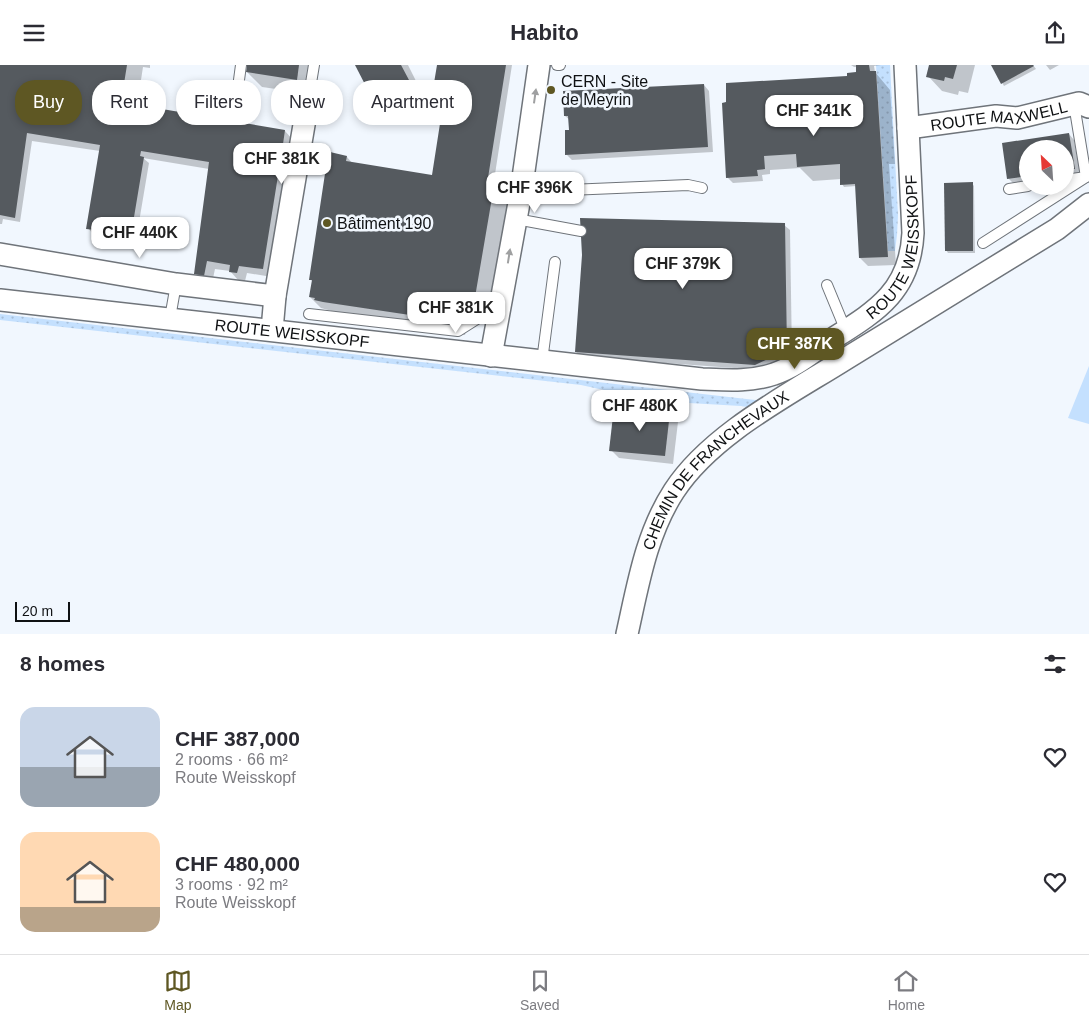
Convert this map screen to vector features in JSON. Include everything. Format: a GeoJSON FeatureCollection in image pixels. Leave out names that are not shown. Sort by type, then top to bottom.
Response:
{"type":"FeatureCollection","features":[{"type":"Feature","properties":{"kind":"street"},"geometry":{"type":"LineString","coordinates":[[491,356],[521,192],[539,65]]}},
{"type":"Feature","properties":{"kind":"street","name":"ROUTE WEISSKOPF"},"geometry":{"type":"LineString","coordinates":[[0,300],[702,379],[761,378],[780,372],[862,320],[887,300],[904,276],[911,252],[913,233],[906,65]]}},
{"type":"Feature","properties":{"kind":"street","name":"ROUTE MAXWELL"},"geometry":{"type":"LineString","coordinates":[[908,128],[995,112],[1017,119],[1083,103]]}},
{"type":"Feature","properties":{"kind":"street"},"geometry":{"type":"LineString","coordinates":[[272,331],[275,296],[304,125]]}},
{"type":"Feature","properties":{"kind":"street","name":"CHEMIN DE FRANCHEVAUX"},"geometry":{"type":"LineString","coordinates":[[627,634],[648,544],[654,527],[674,491],[709,451],[724,438],[771,406],[1057,229],[1089,205]]}},
{"type":"Feature","properties":{"kind":"street"},"geometry":{"type":"LineString","coordinates":[[0,254],[176,283],[275,296]]}},
{"type":"Feature","properties":{"kind":"lane"},"geometry":{"type":"LineString","coordinates":[[239,80],[241,65]]}},
{"type":"Feature","properties":{"kind":"lane"},"geometry":{"type":"LineString","coordinates":[[312,80],[314,65]]}},
{"type":"Feature","properties":{"kind":"lane"},"geometry":{"type":"LineString","coordinates":[[1083,103],[1086,177]]}},
{"type":"Feature","properties":{"kind":"lane"},"geometry":{"type":"LineString","coordinates":[[1074,179],[1086,177]]}},
{"type":"Feature","properties":{"kind":"lane"},"geometry":{"type":"LineString","coordinates":[[983,243],[1086,177]]}},
{"type":"Feature","properties":{"kind":"lane"},"geometry":{"type":"LineString","coordinates":[[521,192],[688,185],[702,188]]}},
{"type":"Feature","properties":{"kind":"lane"},"geometry":{"type":"LineString","coordinates":[[1009,189],[1019,187]]}},
{"type":"Feature","properties":{"kind":"lane"},"geometry":{"type":"LineString","coordinates":[[516,219],[581,231]]}},
{"type":"Feature","properties":{"kind":"lane"},"geometry":{"type":"LineString","coordinates":[[542,361],[555,262]]}},
{"type":"Feature","properties":{"kind":"lane"},"geometry":{"type":"LineString","coordinates":[[170,318],[176,283]]}},
{"type":"Feature","properties":{"kind":"lane"},"geometry":{"type":"LineString","coordinates":[[827,285],[846,331]]}},
{"type":"Feature","properties":{"kind":"lane"},"geometry":{"type":"LineString","coordinates":[[308,314],[458,331],[502,304]]}},
{"type":"Feature","properties":{"kind":"shaded area"},"geometry":{"type":"Polygon","coordinates":[[[876,65],[890,65],[898,215],[895,251],[888,251],[876,65]]]}},
{"type":"Feature","properties":{"kind":"shaded area"},"geometry":{"type":"Polygon","coordinates":[[[0,314],[764,401],[753,408],[671,402],[670,412],[614,407],[613,392],[581,385],[0,320],[0,314]]]}},
{"type":"Feature","properties":{"kind":"shaded area"},"geometry":{"type":"Polygon","coordinates":[[[1089,366],[1089,424],[1068,418],[1089,366]]]}},
{"type":"Feature","properties":{"kind":"building"},"geometry":{"type":"Polygon","coordinates":[[[0,65],[127,65],[125,80],[92,80],[92,125],[166,125],[166,110],[176,111],[176,125],[256,125],[285,130],[282,151],[329,161],[330,152],[347,156],[346,161],[432,175],[440,125],[472,125],[472,80],[434,80],[437,65],[506,65],[487,184],[494,186],[473,309],[453,307],[450,321],[323,302],[309,297],[312,280],[309,280],[326,167],[281,157],[263,269],[239,266],[237,273],[229,272],[230,265],[207,261],[204,276],[194,274],[209,162],[141,151],[140,156],[144,157],[131,235],[117,233],[116,238],[105,237],[106,231],[86,229],[100,145],[27,133],[15,218],[0,215],[0,65]]]}},
{"type":"Feature","properties":{"kind":"building"},"geometry":{"type":"Polygon","coordinates":[[[247,65],[299,65],[297,80],[246,72],[247,65]]]}},
{"type":"Feature","properties":{"kind":"building"},"geometry":{"type":"Polygon","coordinates":[[[355,65],[401,65],[409,80],[363,80],[355,65]]]}},
{"type":"Feature","properties":{"kind":"building"},"geometry":{"type":"Polygon","coordinates":[[[856,65],[869,65],[870,71],[876,71],[888,257],[859,258],[855,184],[840,185],[840,164],[797,167],[796,154],[764,156],[765,169],[757,170],[758,176],[726,178],[722,103],[726,102],[726,83],[847,76],[847,73],[856,72],[856,65]]]}},
{"type":"Feature","properties":{"kind":"building"},"geometry":{"type":"Polygon","coordinates":[[[929,65],[957,65],[953,79],[945,77],[944,81],[926,77],[929,65]]]}},
{"type":"Feature","properties":{"kind":"building"},"geometry":{"type":"Polygon","coordinates":[[[991,65],[1033,65],[1034,66],[1001,84],[991,65]]]}},
{"type":"Feature","properties":{"kind":"building"},"geometry":{"type":"Polygon","coordinates":[[[704,84],[708,147],[565,155],[565,130],[569,130],[568,116],[564,116],[563,91],[704,84]]]}},
{"type":"Feature","properties":{"kind":"building"},"geometry":{"type":"Polygon","coordinates":[[[1069,133],[1070,140],[1022,140],[1069,133]]]}},
{"type":"Feature","properties":{"kind":"building"},"geometry":{"type":"Polygon","coordinates":[[[1019,140],[1019,177],[1007,179],[1002,143],[1019,140]]]}},
{"type":"Feature","properties":{"kind":"building"},"geometry":{"type":"Polygon","coordinates":[[[973,182],[973,251],[945,251],[944,183],[973,182]]]}},
{"type":"Feature","properties":{"kind":"building"},"geometry":{"type":"Polygon","coordinates":[[[580,218],[785,223],[787,350],[755,365],[575,352],[582,255],[580,218]]]}},
{"type":"Feature","properties":{"kind":"building"},"geometry":{"type":"Polygon","coordinates":[[[614,407],[670,412],[665,456],[609,451],[614,407]]]}},
{"type":"Feature","properties":{"kind":"place","name":"CERN - Site de Meyrin"},"geometry":{"type":"Point","coordinates":[551,90]}},
{"type":"Feature","properties":{"kind":"place","name":"Bâtiment 190"},"geometry":{"type":"Point","coordinates":[327,223]}}]}
